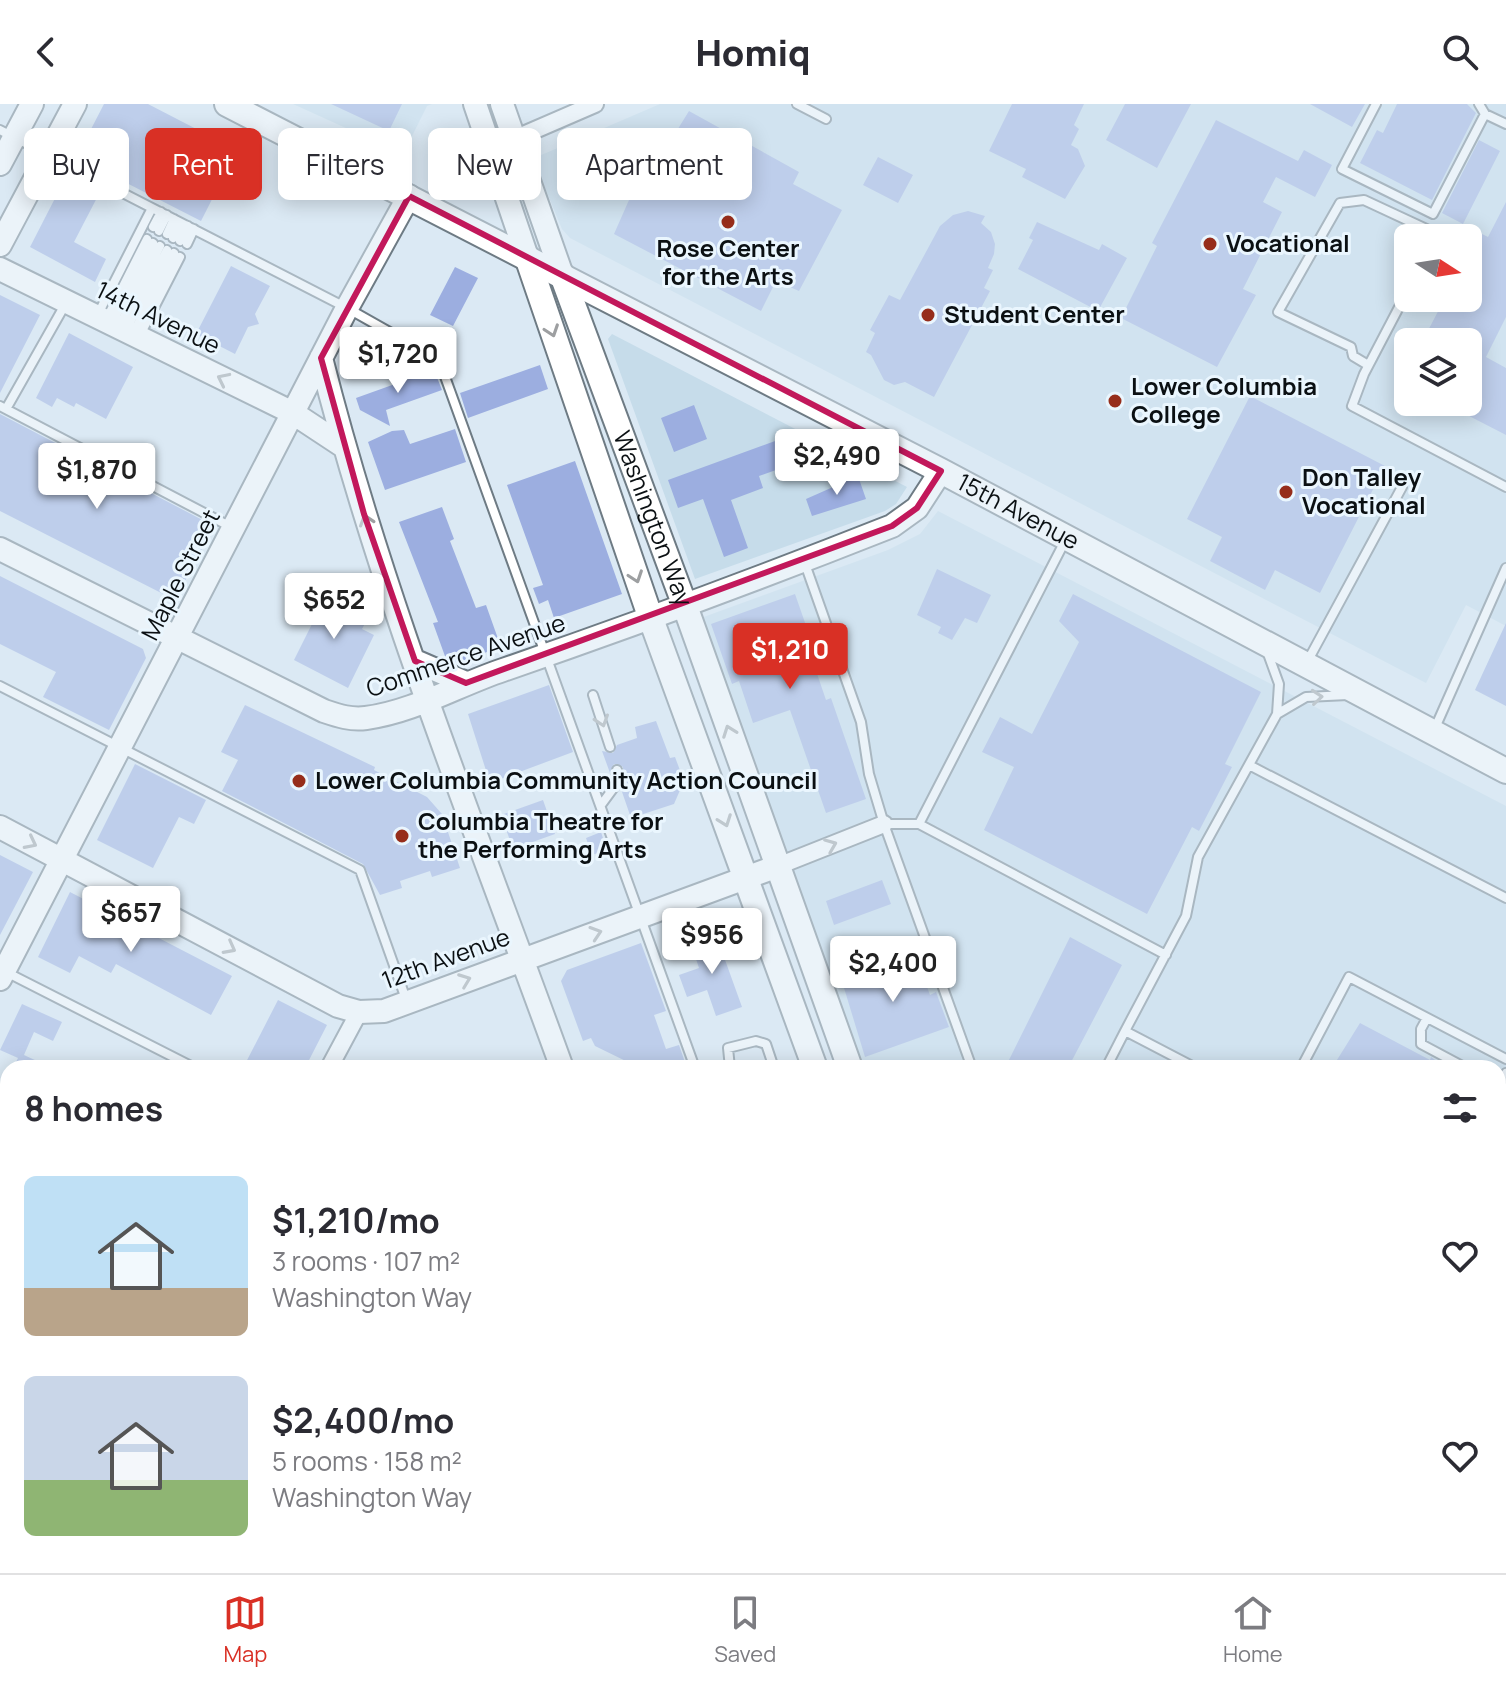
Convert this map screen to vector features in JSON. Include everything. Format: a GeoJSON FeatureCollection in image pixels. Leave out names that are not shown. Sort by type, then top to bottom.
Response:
{"type":"FeatureCollection","features":[{"type":"Feature","properties":{"kind":"main road","name":"15th Avenue"},"geometry":{"type":"LineString","coordinates":[[227,104],[278,130]]}},
{"type":"Feature","properties":{"kind":"main road","name":"15th Avenue"},"geometry":{"type":"LineString","coordinates":[[412,198],[653,325],[941,471],[1506,771]]}},
{"type":"Feature","properties":{"kind":"main road","name":"Washington Way"},"geometry":{"type":"LineString","coordinates":[[527,257],[651,619],[812,1060]]}},
{"type":"Feature","properties":{"kind":"main road","name":"Washington Way"},"geometry":{"type":"LineString","coordinates":[[562,275],[685,606],[847,1060]]}},
{"type":"Feature","properties":{"kind":"street"},"geometry":{"type":"LineString","coordinates":[[0,164],[7,133],[32,104]]}},
{"type":"Feature","properties":{"kind":"street"},"geometry":{"type":"LineString","coordinates":[[62,128],[75,104]]}},
{"type":"Feature","properties":{"kind":"street","name":"Washington Way"},"geometry":{"type":"LineString","coordinates":[[475,104],[527,257]]}},
{"type":"Feature","properties":{"kind":"street","name":"Washington Way"},"geometry":{"type":"LineString","coordinates":[[502,104],[510,128]]}},
{"type":"Feature","properties":{"kind":"street"},"geometry":{"type":"LineString","coordinates":[[539,128],[595,104]]}},
{"type":"Feature","properties":{"kind":"street"},"geometry":{"type":"LineString","coordinates":[[0,245],[24,200]]}},
{"type":"Feature","properties":{"kind":"street","name":"Maple Street"},"geometry":{"type":"LineString","coordinates":[[1,973],[347,308],[407,200]]}},
{"type":"Feature","properties":{"kind":"street","name":"Washington Way"},"geometry":{"type":"LineString","coordinates":[[536,200],[562,275]]}},
{"type":"Feature","properties":{"kind":"street","name":"14th Avenue"},"geometry":{"type":"LineString","coordinates":[[0,269],[293,413],[343,446]]}},
{"type":"Feature","properties":{"kind":"street"},"geometry":{"type":"LineString","coordinates":[[321,358],[342,428],[343,446],[427,700],[559,1060]]}},
{"type":"Feature","properties":{"kind":"street","name":"Commerce Avenue"},"geometry":{"type":"LineString","coordinates":[[0,549],[324,711],[349,719],[378,715],[427,700],[466,683],[651,619],[892,526],[917,508],[941,471]]}},
{"type":"Feature","properties":{"kind":"street"},"geometry":{"type":"LineString","coordinates":[[415,661],[466,683]]}},
{"type":"Feature","properties":{"kind":"street","name":"12th Avenue"},"geometry":{"type":"LineString","coordinates":[[0,827],[338,1006],[359,1012],[384,1011],[407,1003],[522,958],[643,918],[884,824]]}},
{"type":"Feature","properties":{"kind":"street"},"geometry":{"type":"LineString","coordinates":[[333,1060],[359,1012]]}},
{"type":"Feature","properties":{"kind":"lane"},"geometry":{"type":"LineString","coordinates":[[797,104],[826,119]]}},
{"type":"Feature","properties":{"kind":"lane"},"geometry":{"type":"LineString","coordinates":[[1376,104],[1342,169],[1433,214],[1485,114]]}},
{"type":"Feature","properties":{"kind":"lane"},"geometry":{"type":"LineString","coordinates":[[1479,104],[1485,114],[1506,124]]}},
{"type":"Feature","properties":{"kind":"lane"},"geometry":{"type":"LineString","coordinates":[[129,196],[347,308],[439,360],[692,1060]]}},
{"type":"Feature","properties":{"kind":"lane"},"geometry":{"type":"LineString","coordinates":[[1368,365],[1353,356],[1351,347],[1278,312],[1340,203],[1364,200],[1416,224]]}},
{"type":"Feature","properties":{"kind":"lane"},"geometry":{"type":"LineString","coordinates":[[170,236],[174,219]]}},
{"type":"Feature","properties":{"kind":"lane"},"geometry":{"type":"LineString","coordinates":[[170,236],[174,219]]}},
{"type":"Feature","properties":{"kind":"lane"},"geometry":{"type":"LineString","coordinates":[[170,236],[174,219]]}},
{"type":"Feature","properties":{"kind":"lane"},"geometry":{"type":"LineString","coordinates":[[119,327],[174,219]]}},
{"type":"Feature","properties":{"kind":"lane"},"geometry":{"type":"LineString","coordinates":[[119,327],[164,248]]}},
{"type":"Feature","properties":{"kind":"lane"},"geometry":{"type":"LineString","coordinates":[[119,327],[164,248]]}},
{"type":"Feature","properties":{"kind":"lane"},"geometry":{"type":"LineString","coordinates":[[119,327],[164,248]]}},
{"type":"Feature","properties":{"kind":"lane"},"geometry":{"type":"LineString","coordinates":[[67,302],[3,408],[234,528]]}},
{"type":"Feature","properties":{"kind":"lane"},"geometry":{"type":"LineString","coordinates":[[1396,312],[1368,365],[1352,406],[1506,487]]}},
{"type":"Feature","properties":{"kind":"lane"},"geometry":{"type":"LineString","coordinates":[[1305,664],[1402,487]]}},
{"type":"Feature","properties":{"kind":"lane"},"geometry":{"type":"LineString","coordinates":[[919,824],[1067,538]]}},
{"type":"Feature","properties":{"kind":"lane"},"geometry":{"type":"LineString","coordinates":[[804,560],[861,722],[869,774],[884,824],[969,1060]]}},
{"type":"Feature","properties":{"kind":"lane"},"geometry":{"type":"LineString","coordinates":[[1433,733],[1502,588],[1506,568]]}},
{"type":"Feature","properties":{"kind":"lane"},"geometry":{"type":"LineString","coordinates":[[1110,1060],[1186,916],[1198,857],[1277,714],[1279,684],[1265,643]]}},
{"type":"Feature","properties":{"kind":"lane"},"geometry":{"type":"LineString","coordinates":[[0,686],[360,870],[407,1003]]}},
{"type":"Feature","properties":{"kind":"lane"},"geometry":{"type":"LineString","coordinates":[[593,695],[610,747]]}},
{"type":"Feature","properties":{"kind":"lane"},"geometry":{"type":"LineString","coordinates":[[1277,714],[1306,697],[1361,695]]}},
{"type":"Feature","properties":{"kind":"lane"},"geometry":{"type":"LineString","coordinates":[[1249,765],[1506,898]]}},
{"type":"Feature","properties":{"kind":"lane"},"geometry":{"type":"LineString","coordinates":[[601,805],[615,786],[617,770]]}},
{"type":"Feature","properties":{"kind":"lane"},"geometry":{"type":"LineString","coordinates":[[884,824],[919,824],[1166,955]]}},
{"type":"Feature","properties":{"kind":"lane"},"geometry":{"type":"LineString","coordinates":[[1,973],[179,1060]]}},
{"type":"Feature","properties":{"kind":"lane"},"geometry":{"type":"LineString","coordinates":[[1305,1060],[1349,977],[1506,1059]]}},
{"type":"Feature","properties":{"kind":"lane"},"geometry":{"type":"LineString","coordinates":[[1427,1018],[1421,1029],[1421,1044],[1451,1060]]}},
{"type":"Feature","properties":{"kind":"lane"},"geometry":{"type":"LineString","coordinates":[[1125,1031],[1181,1060]]}},
{"type":"Feature","properties":{"kind":"lane"},"geometry":{"type":"LineString","coordinates":[[729,1060],[728,1048],[756,1041],[766,1044],[771,1060]]}},
{"type":"Feature","properties":{"kind":"highlighted area"},"geometry":{"type":"Polygon","coordinates":[[[409,196],[941,471],[917,508],[892,526],[466,683],[415,661],[364,514],[321,358],[409,196]]]}},
{"type":"Feature","properties":{"kind":"shaded area"},"geometry":{"type":"Polygon","coordinates":[[[293,104],[432,104],[427,106],[412,136],[412,128],[346,128],[293,104]]]}},
{"type":"Feature","properties":{"kind":"shaded area","name":"Lower Columbia College"},"geometry":{"type":"Polygon","coordinates":[[[660,104],[1506,104],[1506,626],[1466,605],[1426,683],[570,238],[562,229],[541,178],[541,155],[557,148],[557,200],[752,200],[752,128],[604,128],[660,104]]]}},
{"type":"Feature","properties":{"kind":"shaded area"},"geometry":{"type":"Polygon","coordinates":[[[612,334],[907,487],[896,504],[885,511],[695,579],[608,339],[612,334]]]}},
{"type":"Feature","properties":{"kind":"shaded area"},"geometry":{"type":"Polygon","coordinates":[[[938,511],[1506,806],[1506,1060],[861,1060],[701,618],[888,550],[920,534],[938,511]]]}},
{"type":"Feature","properties":{"kind":"building"},"geometry":{"type":"Polygon","coordinates":[[[104,104],[148,104],[194,128],[145,128],[145,192],[129,184],[129,128],[92,128],[104,104]]]}},
{"type":"Feature","properties":{"kind":"building"},"geometry":{"type":"Polygon","coordinates":[[[331,104],[402,104],[390,128],[383,128],[331,104]]]}},
{"type":"Feature","properties":{"kind":"building"},"geometry":{"type":"Polygon","coordinates":[[[1012,104],[1084,104],[1074,125],[1079,129],[1071,145],[1078,149],[1085,166],[1065,199],[1022,177],[1026,169],[989,151],[1012,104]]]}},
{"type":"Feature","properties":{"kind":"building"},"geometry":{"type":"Polygon","coordinates":[[[1125,104],[1191,104],[1157,168],[1106,140],[1125,104]]]}},
{"type":"Feature","properties":{"kind":"building"},"geometry":{"type":"Polygon","coordinates":[[[1310,104],[1365,104],[1352,127],[1310,104]]]}},
{"type":"Feature","properties":{"kind":"building"},"geometry":{"type":"Polygon","coordinates":[[[1397,104],[1467,104],[1476,113],[1432,200],[1360,163],[1377,130],[1383,133],[1397,104]]]}},
{"type":"Feature","properties":{"kind":"building","name":"Rose Center for the Arts"},"geometry":{"type":"Polygon","coordinates":[[[689,111],[720,128],[678,128],[689,111]]]}},
{"type":"Feature","properties":{"kind":"building","name":"Vocational"},"geometry":{"type":"Polygon","coordinates":[[[1216,120],[1298,161],[1304,150],[1332,165],[1315,197],[1276,177],[1263,202],[1282,212],[1243,289],[1256,295],[1217,367],[1121,318],[1157,246],[1152,243],[1216,120]]]}},
{"type":"Feature","properties":{"kind":"building"},"geometry":{"type":"Polygon","coordinates":[[[1479,140],[1500,151],[1463,224],[1442,213],[1479,140]]]}},
{"type":"Feature","properties":{"kind":"building","name":"Rose Center for the Arts"},"geometry":{"type":"Polygon","coordinates":[[[752,146],[799,172],[793,184],[842,210],[799,291],[776,281],[761,311],[614,234],[629,200],[752,200],[752,146]]]}},
{"type":"Feature","properties":{"kind":"building"},"geometry":{"type":"Polygon","coordinates":[[[878,157],[913,175],[898,203],[863,185],[878,157]]]}},
{"type":"Feature","properties":{"kind":"building"},"geometry":{"type":"Polygon","coordinates":[[[54,200],[96,200],[74,242],[106,259],[95,282],[30,247],[54,200]]]}},
{"type":"Feature","properties":{"kind":"building"},"geometry":{"type":"Polygon","coordinates":[[[160,200],[212,200],[201,221],[160,200]]]}},
{"type":"Feature","properties":{"kind":"building"},"geometry":{"type":"Polygon","coordinates":[[[1506,202],[1506,317],[1486,357],[1506,368],[1506,435],[1469,416],[1482,416],[1482,328],[1429,328],[1438,312],[1482,312],[1482,234],[1488,237],[1506,202]]]}},
{"type":"Feature","properties":{"kind":"building","name":"Student Center"},"geometry":{"type":"Polygon","coordinates":[[[968,211],[985,216],[981,223],[991,232],[995,244],[988,268],[993,270],[984,288],[990,291],[934,397],[905,382],[894,385],[884,380],[871,355],[866,352],[875,333],[870,330],[889,295],[900,300],[940,226],[953,215],[968,211]]]}},
{"type":"Feature","properties":{"kind":"building"},"geometry":{"type":"Polygon","coordinates":[[[1037,222],[1099,250],[1102,244],[1127,258],[1098,311],[1018,269],[1033,240],[1029,238],[1037,222]]]}},
{"type":"Feature","properties":{"kind":"building"},"geometry":{"type":"Polygon","coordinates":[[[231,266],[270,286],[255,314],[259,324],[248,327],[235,354],[196,334],[231,266]]]}},
{"type":"Feature","properties":{"kind":"building"},"geometry":{"type":"Polygon","coordinates":[[[455,267],[478,278],[453,326],[430,315],[455,267]]]}},
{"type":"Feature","properties":{"kind":"building"},"geometry":{"type":"Polygon","coordinates":[[[0,295],[40,315],[0,393],[0,295]]]}},
{"type":"Feature","properties":{"kind":"building"},"geometry":{"type":"Polygon","coordinates":[[[367,328],[393,346],[385,358],[357,346],[367,328]]]}},
{"type":"Feature","properties":{"kind":"building"},"geometry":{"type":"Polygon","coordinates":[[[69,333],[133,367],[106,419],[76,403],[74,407],[57,398],[52,407],[36,398],[69,333]]]}},
{"type":"Feature","properties":{"kind":"building"},"geometry":{"type":"Polygon","coordinates":[[[540,365],[548,389],[468,418],[460,393],[540,365]]]}},
{"type":"Feature","properties":{"kind":"building"},"geometry":{"type":"Polygon","coordinates":[[[434,370],[442,390],[386,410],[390,426],[360,410],[356,398],[434,370]]]}},
{"type":"Feature","properties":{"kind":"building","name":"Don Talley Vocational"},"geometry":{"type":"Polygon","coordinates":[[[1250,396],[1385,466],[1320,593],[1275,570],[1265,590],[1210,561],[1222,537],[1187,519],[1250,396]]]}},
{"type":"Feature","properties":{"kind":"building"},"geometry":{"type":"Polygon","coordinates":[[[694,405],[707,439],[674,452],[661,418],[694,405]]]}},
{"type":"Feature","properties":{"kind":"building"},"geometry":{"type":"Polygon","coordinates":[[[0,414],[214,526],[175,600],[0,511],[0,414]]]}},
{"type":"Feature","properties":{"kind":"building"},"geometry":{"type":"Polygon","coordinates":[[[455,429],[466,462],[385,490],[368,442],[392,431],[404,430],[410,444],[455,429]]]}},
{"type":"Feature","properties":{"kind":"building"},"geometry":{"type":"Polygon","coordinates":[[[778,440],[787,466],[759,476],[763,488],[731,500],[748,548],[724,557],[703,499],[678,508],[668,480],[778,440]]]}},
{"type":"Feature","properties":{"kind":"building"},"geometry":{"type":"Polygon","coordinates":[[[575,461],[622,594],[554,618],[548,600],[539,604],[533,588],[543,585],[507,485],[575,461]]]}},
{"type":"Feature","properties":{"kind":"building"},"geometry":{"type":"Polygon","coordinates":[[[858,476],[866,499],[812,516],[806,499],[858,476]]]}},
{"type":"Feature","properties":{"kind":"building"},"geometry":{"type":"Polygon","coordinates":[[[442,507],[454,539],[450,541],[476,608],[486,605],[501,647],[456,663],[446,659],[433,623],[438,622],[399,522],[442,507]]]}},
{"type":"Feature","properties":{"kind":"building"},"geometry":{"type":"Polygon","coordinates":[[[937,569],[991,595],[977,623],[965,618],[952,640],[938,633],[941,627],[917,615],[937,569]]]}},
{"type":"Feature","properties":{"kind":"building"},"geometry":{"type":"Polygon","coordinates":[[[0,576],[143,649],[146,658],[109,730],[43,697],[56,672],[0,644],[0,576]]]}},
{"type":"Feature","properties":{"kind":"building"},"geometry":{"type":"Polygon","coordinates":[[[299,592],[322,604],[324,599],[352,613],[354,609],[369,616],[362,629],[374,635],[348,688],[294,660],[317,614],[294,602],[299,592]]]}},
{"type":"Feature","properties":{"kind":"building"},"geometry":{"type":"Polygon","coordinates":[[[795,594],[817,657],[812,659],[826,700],[831,698],[866,799],[826,813],[790,710],[753,723],[739,681],[732,684],[711,624],[795,594]]]}},
{"type":"Feature","properties":{"kind":"building"},"geometry":{"type":"Polygon","coordinates":[[[1073,594],[1261,692],[1225,764],[1232,767],[1199,831],[1192,827],[1147,914],[984,830],[1014,767],[982,752],[1000,717],[1032,734],[1079,642],[1059,621],[1073,594]]]}},
{"type":"Feature","properties":{"kind":"building"},"geometry":{"type":"Polygon","coordinates":[[[1506,623],[1506,706],[1475,690],[1506,623]]]}},
{"type":"Feature","properties":{"kind":"building"},"geometry":{"type":"Polygon","coordinates":[[[549,685],[573,752],[490,783],[468,714],[549,685]]]}},
{"type":"Feature","properties":{"kind":"building"},"geometry":{"type":"Polygon","coordinates":[[[245,705],[375,767],[374,770],[427,797],[442,814],[460,868],[432,877],[430,871],[400,881],[402,888],[380,895],[363,864],[222,791],[238,760],[221,752],[245,705]]]}},
{"type":"Feature","properties":{"kind":"building"},"geometry":{"type":"Polygon","coordinates":[[[656,721],[670,758],[675,757],[684,781],[674,804],[631,818],[621,789],[623,767],[614,764],[610,773],[602,751],[613,753],[617,745],[637,738],[635,727],[656,721]]]}},
{"type":"Feature","properties":{"kind":"building"},"geometry":{"type":"Polygon","coordinates":[[[135,764],[206,800],[194,824],[179,817],[153,868],[97,840],[135,764]]]}},
{"type":"Feature","properties":{"kind":"building"},"geometry":{"type":"Polygon","coordinates":[[[543,800],[555,834],[513,849],[501,815],[543,800]]]}},
{"type":"Feature","properties":{"kind":"building"},"geometry":{"type":"Polygon","coordinates":[[[601,832],[607,850],[592,855],[586,838],[601,832]]]}},
{"type":"Feature","properties":{"kind":"building"},"geometry":{"type":"Polygon","coordinates":[[[0,855],[33,872],[0,935],[0,855]]]}},
{"type":"Feature","properties":{"kind":"building"},"geometry":{"type":"Polygon","coordinates":[[[882,880],[891,904],[834,925],[826,901],[882,880]]]}},
{"type":"Feature","properties":{"kind":"building"},"geometry":{"type":"Polygon","coordinates":[[[70,892],[232,976],[211,1015],[116,964],[111,973],[79,956],[70,973],[38,957],[70,892]]]}},
{"type":"Feature","properties":{"kind":"building"},"geometry":{"type":"Polygon","coordinates":[[[715,932],[742,1007],[716,1016],[707,990],[687,997],[679,975],[699,968],[690,941],[715,932]]]}},
{"type":"Feature","properties":{"kind":"building"},"geometry":{"type":"Polygon","coordinates":[[[1070,937],[1122,965],[1072,1060],[1009,1060],[1070,937]]]}},
{"type":"Feature","properties":{"kind":"building"},"geometry":{"type":"Polygon","coordinates":[[[641,943],[666,1011],[654,1015],[666,1049],[679,1045],[684,1060],[624,1060],[595,1046],[591,1038],[583,1041],[561,981],[567,970],[641,943]]]}},
{"type":"Feature","properties":{"kind":"building"},"geometry":{"type":"Polygon","coordinates":[[[914,951],[930,995],[936,992],[949,1027],[865,1057],[841,978],[914,951]]]}},
{"type":"Feature","properties":{"kind":"building"},"geometry":{"type":"Polygon","coordinates":[[[278,1000],[327,1025],[309,1060],[247,1060],[278,1000]]]}},
{"type":"Feature","properties":{"kind":"building"},"geometry":{"type":"Polygon","coordinates":[[[22,1004],[62,1022],[53,1041],[34,1032],[24,1055],[35,1060],[17,1060],[0,1050],[22,1004]]]}},
{"type":"Feature","properties":{"kind":"building"},"geometry":{"type":"Polygon","coordinates":[[[1360,1023],[1430,1060],[1337,1060],[1360,1023]]]}},
{"type":"Feature","properties":{"kind":"place","name":"Rose Center for the Arts"},"geometry":{"type":"Point","coordinates":[728,222]}},
{"type":"Feature","properties":{"kind":"place","name":"Vocational"},"geometry":{"type":"Point","coordinates":[1210,244]}},
{"type":"Feature","properties":{"kind":"place","name":"Student Center"},"geometry":{"type":"Point","coordinates":[928,315]}},
{"type":"Feature","properties":{"kind":"place","name":"Lower Columbia College"},"geometry":{"type":"Point","coordinates":[1115,401]}},
{"type":"Feature","properties":{"kind":"place","name":"Don Talley Vocational"},"geometry":{"type":"Point","coordinates":[1286,492]}},
{"type":"Feature","properties":{"kind":"place","name":"Lower Columbia Community Action Council"},"geometry":{"type":"Point","coordinates":[299,781]}},
{"type":"Feature","properties":{"kind":"place","name":"Columbia Theatre for the Performing Arts"},"geometry":{"type":"Point","coordinates":[402,836]}}]}
